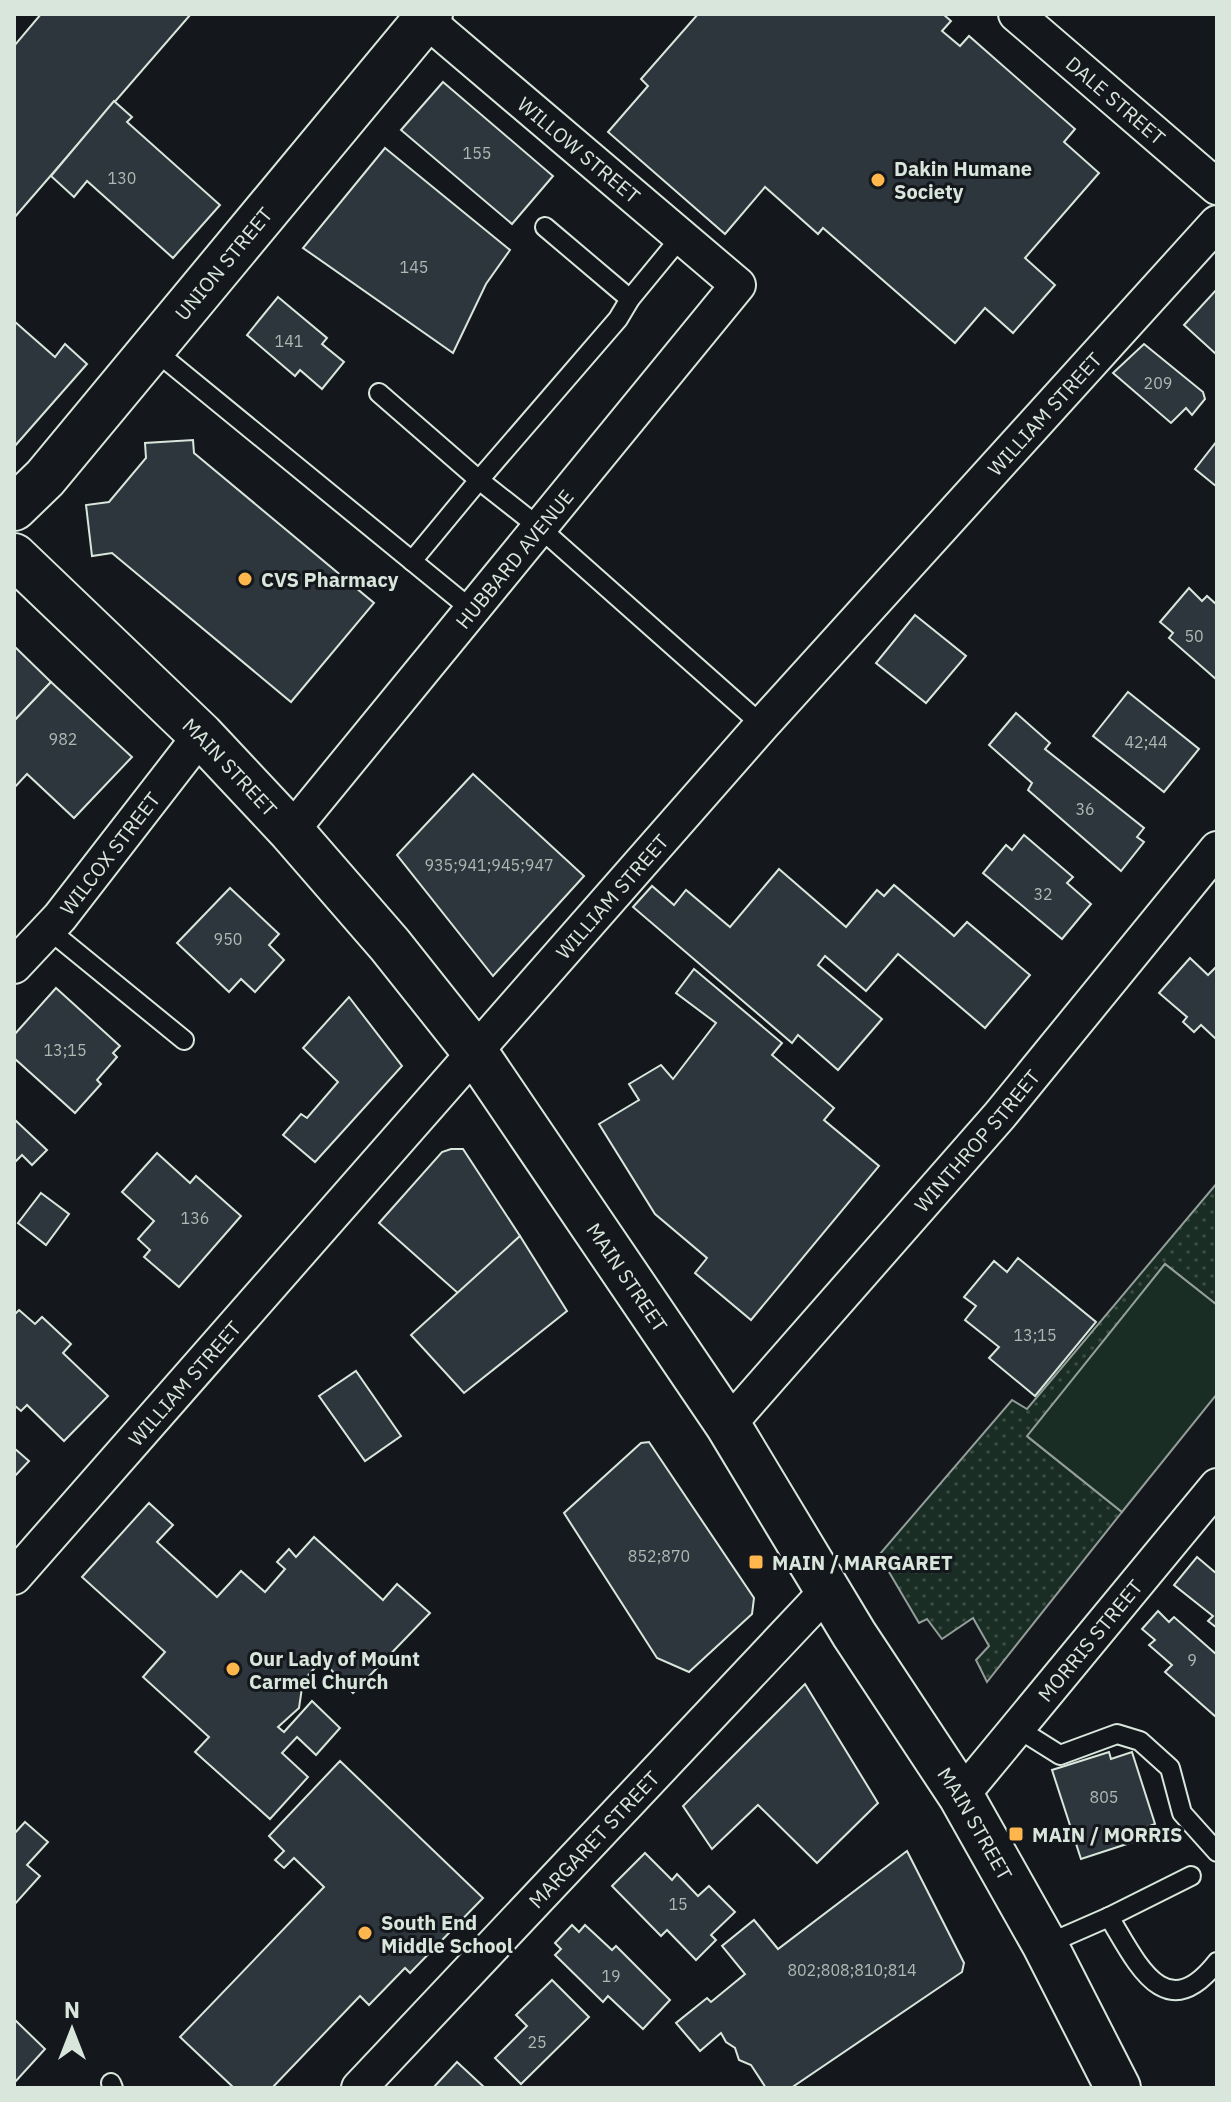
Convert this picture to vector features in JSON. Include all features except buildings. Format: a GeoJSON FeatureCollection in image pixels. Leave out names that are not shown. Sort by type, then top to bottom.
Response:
{"type":"FeatureCollection","features":[{"type":"Feature","properties":{"kind":"main road","name":"UNION STREET"},"geometry":{"type":"LineString","coordinates":[[14,508],[45,478],[153,349],[425,16]]}},
{"type":"Feature","properties":{"kind":"main road","name":"MAIN STREET"},"geometry":{"type":"LineString","coordinates":[[14,556],[201,735],[291,831],[475,1052],[728,1425],[828,1590],[961,1796],[1045,1945],[1109,2084]]}},
{"type":"Feature","properties":{"kind":"street","name":"DALE STREET"},"geometry":{"type":"LineString","coordinates":[[1016,14],[1217,187]]}},
{"type":"Feature","properties":{"kind":"street","name":"WILLOW STREET"},"geometry":{"type":"LineString","coordinates":[[425,16],[738,285]]}},
{"type":"Feature","properties":{"kind":"street","name":"WILLIAM STREET"},"geometry":{"type":"LineString","coordinates":[[14,1577],[762,725],[1217,223]]}},
{"type":"Feature","properties":{"kind":"street","name":"HUBBARD AVENUE"},"geometry":{"type":"LineString","coordinates":[[291,831],[738,285]]}},
{"type":"Feature","properties":{"kind":"street","name":"WILCOX STREET"},"geometry":{"type":"LineString","coordinates":[[14,966],[48,929],[201,735]]}},
{"type":"Feature","properties":{"kind":"street","name":"WINTHROP STREET"},"geometry":{"type":"LineString","coordinates":[[728,1425],[1000,1115],[1217,849]]}},
{"type":"Feature","properties":{"kind":"street","name":"MORRIS STREET"},"geometry":{"type":"LineString","coordinates":[[961,1796],[1217,1486]]}},
{"type":"Feature","properties":{"kind":"street","name":"MARGARET STREET"},"geometry":{"type":"LineString","coordinates":[[359,2088],[828,1590]]}},
{"type":"Feature","properties":{"kind":"lane"},"geometry":{"type":"LineString","coordinates":[[545,227],[630,299]]}},
{"type":"Feature","properties":{"kind":"lane"},"geometry":{"type":"LineString","coordinates":[[412,561],[618,319],[630,299],[681,237]]}},
{"type":"Feature","properties":{"kind":"lane"},"geometry":{"type":"LineString","coordinates":[[153,349],[472,610]]}},
{"type":"Feature","properties":{"kind":"lane"},"geometry":{"type":"LineString","coordinates":[[379,393],[479,480],[540,528],[762,725]]}},
{"type":"Feature","properties":{"kind":"lane"},"geometry":{"type":"LineString","coordinates":[[48,929],[184,1040]]}},
{"type":"Feature","properties":{"kind":"lane"},"geometry":{"type":"LineString","coordinates":[[1017,1728],[1060,1755],[1117,1734],[1140,1741],[1170,1768],[1182,1813],[1217,1852]]}},
{"type":"Feature","properties":{"kind":"lane"},"geometry":{"type":"LineString","coordinates":[[1045,1945],[1191,1876]]}},
{"type":"Feature","properties":{"kind":"lane"},"geometry":{"type":"LineString","coordinates":[[1109,1917],[1152,1982],[1168,1991],[1184,1991],[1206,1976],[1217,1962]]}},
{"type":"Feature","properties":{"kind":"green space"},"geometry":{"type":"Polygon","coordinates":[[[1217,1183],[1217,1305],[1165,1264],[1028,1437],[1122,1512],[987,1682],[976,1660],[989,1646],[973,1618],[942,1639],[927,1619],[919,1623],[879,1555],[1012,1400],[1027,1409],[1217,1183]]]}},
{"type":"Feature","properties":{"kind":"green space"},"geometry":{"type":"Polygon","coordinates":[[[1165,1264],[1217,1305],[1217,1394],[1122,1512],[1027,1436],[1165,1264]]]}},
{"type":"Feature","properties":{"kind":"place","name":"Dakin Humane Society"},"geometry":{"type":"Point","coordinates":[878,180]}},
{"type":"Feature","properties":{"kind":"place","name":"CVS Pharmacy"},"geometry":{"type":"Point","coordinates":[245,579]}},
{"type":"Feature","properties":{"kind":"place","name":"MAIN / MARGARET"},"geometry":{"type":"Point","coordinates":[756,1562]}},
{"type":"Feature","properties":{"kind":"place","name":"Our Lady of Mount Carmel Church"},"geometry":{"type":"Point","coordinates":[233,1669]}},
{"type":"Feature","properties":{"kind":"place","name":"MAIN / MORRIS"},"geometry":{"type":"Point","coordinates":[1016,1834]}},
{"type":"Feature","properties":{"kind":"place","name":"South End Middle School"},"geometry":{"type":"Point","coordinates":[365,1933]}}]}
